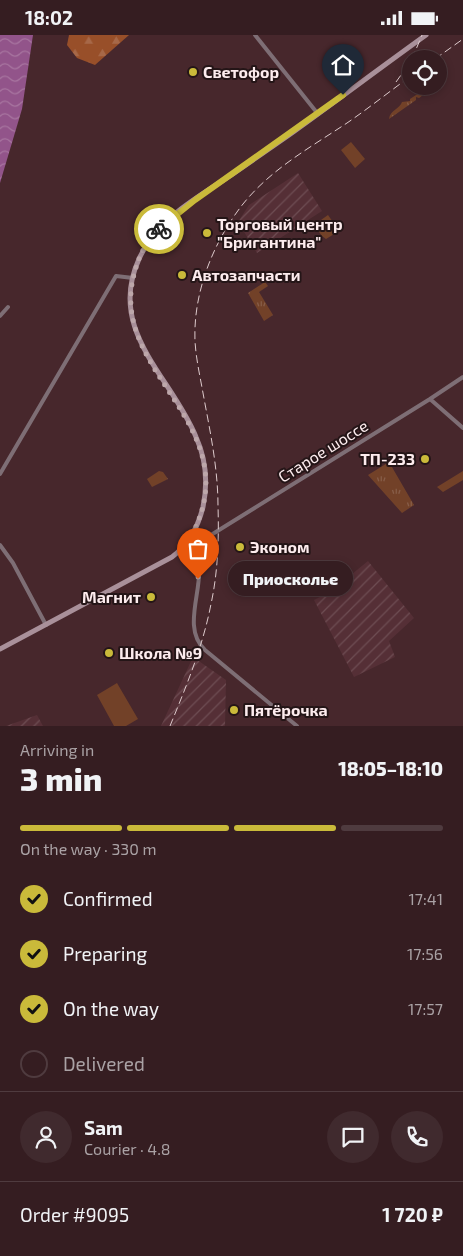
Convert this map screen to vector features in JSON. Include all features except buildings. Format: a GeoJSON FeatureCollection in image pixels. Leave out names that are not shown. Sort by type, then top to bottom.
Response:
{"type":"FeatureCollection","features":[{"type":"Feature","properties":{"kind":"main road"},"geometry":{"type":"LineString","coordinates":[[0,649],[168,560],[182,549],[198,524],[205,496],[205,473],[202,453],[188,421],[148,359],[135,331],[132,316],[130,296],[133,278],[144,249],[157,231],[169,219],[426,35]]}},
{"type":"Feature","properties":{"kind":"street"},"geometry":{"type":"LineString","coordinates":[[255,35],[318,114]]}},
{"type":"Feature","properties":{"kind":"street"},"geometry":{"type":"LineString","coordinates":[[0,474],[116,276],[133,278]]}},
{"type":"Feature","properties":{"kind":"street"},"geometry":{"type":"LineString","coordinates":[[0,316],[8,307]]}},
{"type":"Feature","properties":{"kind":"street","name":"Старое шоссе"},"geometry":{"type":"LineString","coordinates":[[189,540],[211,535],[463,377]]}},
{"type":"Feature","properties":{"kind":"street"},"geometry":{"type":"LineString","coordinates":[[430,399],[463,428]]}},
{"type":"Feature","properties":{"kind":"street"},"geometry":{"type":"LineString","coordinates":[[189,540],[194,547],[199,564],[193,627],[197,641],[205,650],[297,726]]}},
{"type":"Feature","properties":{"kind":"street"},"geometry":{"type":"LineString","coordinates":[[0,545],[13,563],[46,625]]}},
{"type":"Feature","properties":{"kind":"shaded area"},"geometry":{"type":"Polygon","coordinates":[[[298,173],[322,211],[257,253],[238,222],[249,205],[298,173]]]}},
{"type":"Feature","properties":{"kind":"shaded area"},"geometry":{"type":"Polygon","coordinates":[[[368,561],[414,618],[389,641],[395,657],[354,677],[314,600],[330,592],[368,561]]]}},
{"type":"Feature","properties":{"kind":"shaded area"},"geometry":{"type":"Polygon","coordinates":[[[193,657],[226,680],[225,726],[161,726],[193,657]]]}},
{"type":"Feature","properties":{"kind":"shaded area"},"geometry":{"type":"Polygon","coordinates":[[[37,715],[43,726],[6,726],[37,715]]]}},
{"type":"Feature","properties":{"kind":"green space"},"geometry":{"type":"Polygon","coordinates":[[[69,35],[129,35],[95,65],[77,58],[67,45],[69,35]]]}},
{"type":"Feature","properties":{"kind":"green space"},"geometry":{"type":"Polygon","coordinates":[[[416,95],[423,95],[419,98],[416,97],[416,100],[389,119],[402,102],[410,101],[416,95]]]}},
{"type":"Feature","properties":{"kind":"green space"},"geometry":{"type":"Polygon","coordinates":[[[351,142],[365,159],[355,168],[341,150],[351,142]]]}},
{"type":"Feature","properties":{"kind":"green space"},"geometry":{"type":"Polygon","coordinates":[[[328,215],[339,231],[326,239],[314,225],[328,215]]]}},
{"type":"Feature","properties":{"kind":"green space"},"geometry":{"type":"Polygon","coordinates":[[[265,282],[268,286],[259,292],[273,315],[264,321],[248,293],[265,282]]]}},
{"type":"Feature","properties":{"kind":"green space"},"geometry":{"type":"Polygon","coordinates":[[[389,462],[414,505],[402,513],[368,475],[389,462]]]}},
{"type":"Feature","properties":{"kind":"green space"},"geometry":{"type":"Polygon","coordinates":[[[159,471],[163,472],[168,479],[152,487],[147,479],[159,471]]]}},
{"type":"Feature","properties":{"kind":"green space"},"geometry":{"type":"Polygon","coordinates":[[[463,471],[463,480],[443,492],[437,487],[463,471]]]}},
{"type":"Feature","properties":{"kind":"green space"},"geometry":{"type":"Polygon","coordinates":[[[117,683],[138,719],[126,726],[114,726],[97,695],[117,683]]]}},
{"type":"Feature","properties":{"kind":"water"},"geometry":{"type":"Polygon","coordinates":[[[0,35],[33,35],[22,109],[0,183],[0,35]]]}},
{"type":"Feature","properties":{"kind":"railway"},"geometry":{"type":"LineString","coordinates":[[416,50],[422,35]]}},
{"type":"Feature","properties":{"kind":"railway"},"geometry":{"type":"LineString","coordinates":[[447,50],[463,39]]}},
{"type":"Feature","properties":{"kind":"railway"},"geometry":{"type":"LineString","coordinates":[[396,82],[402,74]]}},
{"type":"Feature","properties":{"kind":"railway"},"geometry":{"type":"LineString","coordinates":[[170,726],[199,651],[208,620],[217,567],[217,478],[195,341],[197,305],[207,269],[214,251],[232,219],[254,191],[292,159],[402,83]]}},
{"type":"Feature","properties":{"kind":"way so far"},"geometry":{"type":"LineString","coordinates":[[159,229],[150,239],[138,261],[130,296],[132,316],[135,331],[148,359],[188,421],[202,453],[206,484],[205,496],[198,524],[189,540],[194,547],[199,564],[198,579]]}},
{"type":"Feature","properties":{"kind":"place","name":"Светофор"},"geometry":{"type":"Point","coordinates":[193,72]}},
{"type":"Feature","properties":{"kind":"place","name":"Торговый центр \"Бригантина\""},"geometry":{"type":"Point","coordinates":[207,233]}},
{"type":"Feature","properties":{"kind":"place","name":"Автозапчасти"},"geometry":{"type":"Point","coordinates":[182,275]}},
{"type":"Feature","properties":{"kind":"place","name":"ТП-233"},"geometry":{"type":"Point","coordinates":[425,459]}},
{"type":"Feature","properties":{"kind":"place","name":"Эконом"},"geometry":{"type":"Point","coordinates":[240,547]}},
{"type":"Feature","properties":{"kind":"place","name":"Приосколье"},"geometry":{"type":"Point","coordinates":[198,579]}},
{"type":"Feature","properties":{"kind":"place","name":"Магнит"},"geometry":{"type":"Point","coordinates":[151,597]}},
{"type":"Feature","properties":{"kind":"place","name":"Школа №9"},"geometry":{"type":"Point","coordinates":[109,653]}},
{"type":"Feature","properties":{"kind":"place","name":"Пятёрочка"},"geometry":{"type":"Point","coordinates":[234,710]}},
{"type":"Feature","properties":{"kind":"route"},"geometry":{"type":"LineString","coordinates":[[159,229],[169,219],[195,200],[343,95]]}}]}
